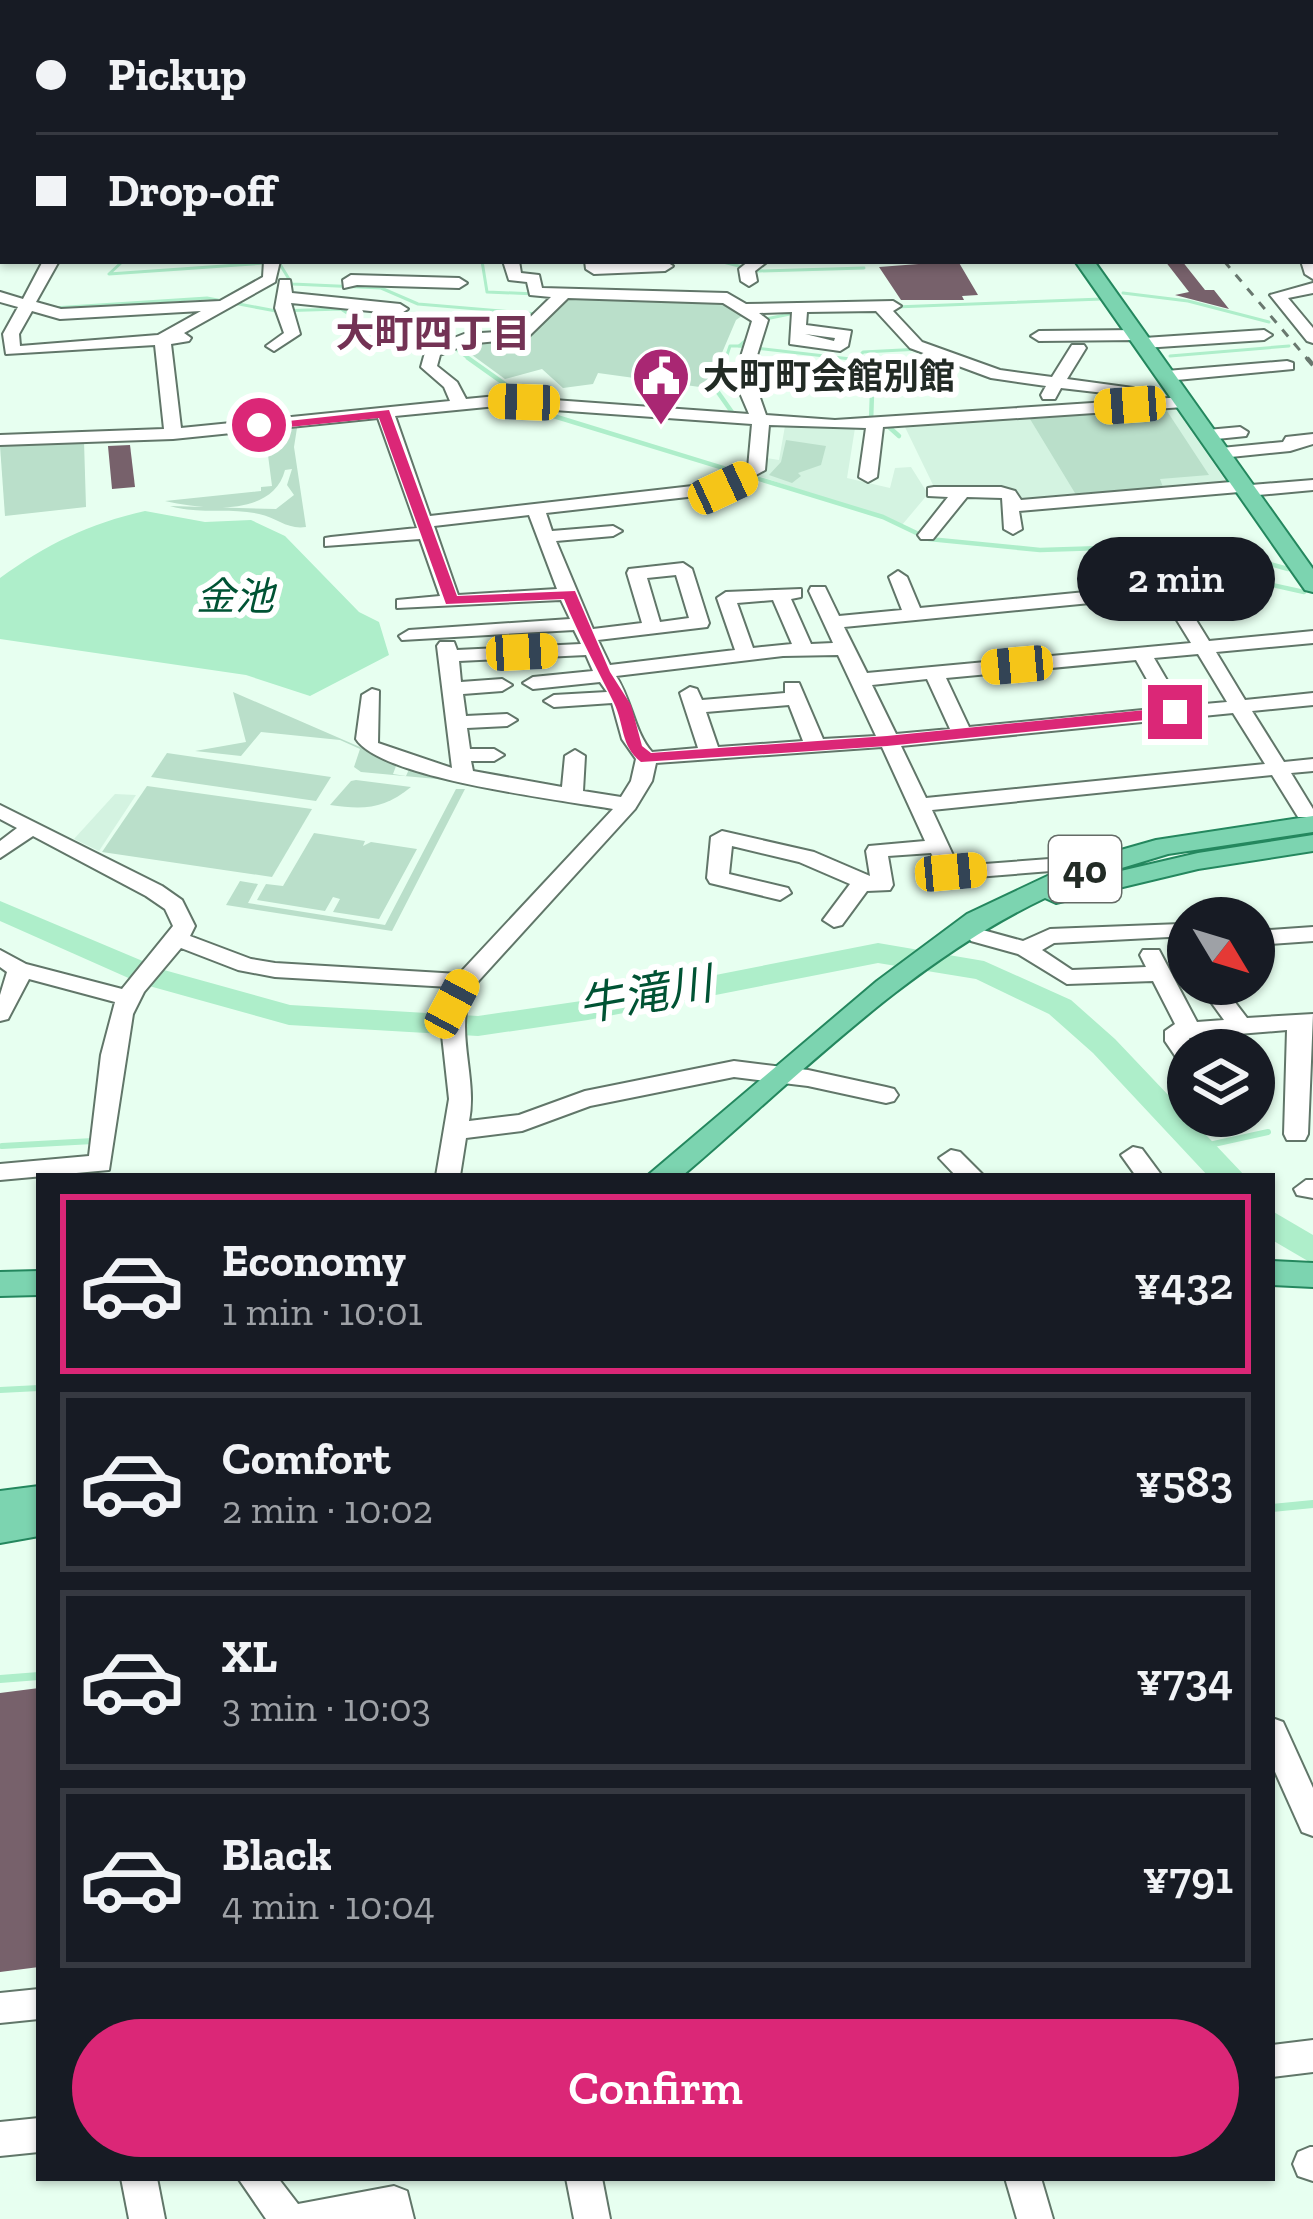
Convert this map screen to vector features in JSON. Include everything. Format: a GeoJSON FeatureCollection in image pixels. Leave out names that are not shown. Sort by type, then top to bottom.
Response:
{"type":"FeatureCollection","features":[{"type":"Feature","properties":{"kind":"main road"},"geometry":{"type":"LineString","coordinates":[[1086,264],[1312,583]]}},
{"type":"Feature","properties":{"kind":"main road"},"geometry":{"type":"LineString","coordinates":[[1038,884],[1076,863],[1172,833],[1312,825]]}},
{"type":"Feature","properties":{"kind":"main road"},"geometry":{"type":"LineString","coordinates":[[1038,884],[1198,861],[1312,825]]}},
{"type":"Feature","properties":{"kind":"main road","name":"40"},"geometry":{"type":"LineString","coordinates":[[666,1173],[1038,884],[1312,825]]}},
{"type":"Feature","properties":{"kind":"main road","name":"40"},"geometry":{"type":"LineString","coordinates":[[697,1173],[796,1076]]}},
{"type":"Feature","properties":{"kind":"main road"},"geometry":{"type":"LineString","coordinates":[[0,1284],[36,1283]]}},
{"type":"Feature","properties":{"kind":"main road"},"geometry":{"type":"LineString","coordinates":[[0,1505],[36,1500]]}},
{"type":"Feature","properties":{"kind":"main road"},"geometry":{"type":"LineString","coordinates":[[0,1528],[36,1522]]}},
{"type":"Feature","properties":{"kind":"street"},"geometry":{"type":"LineString","coordinates":[[48,264],[10,334],[12,351],[183,338]]}},
{"type":"Feature","properties":{"kind":"street"},"geometry":{"type":"LineString","coordinates":[[331,542],[355,549],[424,527],[536,508],[723,488],[756,470],[761,422],[742,380],[762,325],[747,308],[727,298],[696,295],[535,292],[534,278],[514,277],[512,264]]}},
{"type":"Feature","properties":{"kind":"street"},"geometry":{"type":"LineString","coordinates":[[593,264],[594,269],[652,264]]}},
{"type":"Feature","properties":{"kind":"street"},"geometry":{"type":"LineString","coordinates":[[664,264],[696,295]]}},
{"type":"Feature","properties":{"kind":"street"},"geometry":{"type":"LineString","coordinates":[[749,281],[747,269],[755,264]]}},
{"type":"Feature","properties":{"kind":"street"},"geometry":{"type":"LineString","coordinates":[[172,434],[163,340],[167,333],[270,279],[271,265]]}},
{"type":"Feature","properties":{"kind":"street"},"geometry":{"type":"LineString","coordinates":[[271,265],[285,282],[283,306],[292,334],[274,346]]}},
{"type":"Feature","properties":{"kind":"street"},"geometry":{"type":"LineString","coordinates":[[349,285],[351,280],[459,283]]}},
{"type":"Feature","properties":{"kind":"street"},"geometry":{"type":"LineString","coordinates":[[1313,288],[1278,295],[1313,338]]}},
{"type":"Feature","properties":{"kind":"street"},"geometry":{"type":"LineString","coordinates":[[460,404],[451,385],[429,367],[432,352],[448,343],[521,334],[561,296]]}},
{"type":"Feature","properties":{"kind":"street"},"geometry":{"type":"LineString","coordinates":[[0,297],[60,314],[230,302]]}},
{"type":"Feature","properties":{"kind":"street"},"geometry":{"type":"LineString","coordinates":[[283,306],[400,310]]}},
{"type":"Feature","properties":{"kind":"street"},"geometry":{"type":"LineString","coordinates":[[747,308],[888,306],[916,345],[997,375],[1057,386],[1176,390]]}},
{"type":"Feature","properties":{"kind":"street"},"geometry":{"type":"LineString","coordinates":[[800,308],[800,328]]}},
{"type":"Feature","properties":{"kind":"street"},"geometry":{"type":"LineString","coordinates":[[1039,336],[1264,335]]}},
{"type":"Feature","properties":{"kind":"street"},"geometry":{"type":"LineString","coordinates":[[1037,412],[1078,348]]}},
{"type":"Feature","properties":{"kind":"street"},"geometry":{"type":"LineString","coordinates":[[945,381],[962,361]]}},
{"type":"Feature","properties":{"kind":"street"},"geometry":{"type":"LineString","coordinates":[[0,440],[172,434],[534,396],[558,405],[761,422],[875,424],[1037,412],[1176,390],[1281,365]]}},
{"type":"Feature","properties":{"kind":"street"},"geometry":{"type":"LineString","coordinates":[[745,369],[842,380]]}},
{"type":"Feature","properties":{"kind":"street"},"geometry":{"type":"LineString","coordinates":[[385,413],[451,601]]}},
{"type":"Feature","properties":{"kind":"street"},"geometry":{"type":"LineString","coordinates":[[869,465],[875,424]]}},
{"type":"Feature","properties":{"kind":"street"},"geometry":{"type":"LineString","coordinates":[[1214,444],[1240,432]]}},
{"type":"Feature","properties":{"kind":"street"},"geometry":{"type":"LineString","coordinates":[[1290,446],[1292,441],[1313,439]]}},
{"type":"Feature","properties":{"kind":"street"},"geometry":{"type":"LineString","coordinates":[[1214,444],[1290,446],[1313,473]]}},
{"type":"Feature","properties":{"kind":"street"},"geometry":{"type":"LineString","coordinates":[[1013,530],[1010,509],[1015,506],[1313,485]]}},
{"type":"Feature","properties":{"kind":"street"},"geometry":{"type":"LineString","coordinates":[[934,492],[1001,492],[1015,506]]}},
{"type":"Feature","properties":{"kind":"street"},"geometry":{"type":"LineString","coordinates":[[927,535],[961,494]]}},
{"type":"Feature","properties":{"kind":"street"},"geometry":{"type":"LineString","coordinates":[[536,508],[604,674],[620,698],[634,748],[647,758],[887,741],[1313,699]]}},
{"type":"Feature","properties":{"kind":"street"},"geometry":{"type":"LineString","coordinates":[[545,537],[613,531]]}},
{"type":"Feature","properties":{"kind":"street"},"geometry":{"type":"LineString","coordinates":[[898,577],[913,614]]}},
{"type":"Feature","properties":{"kind":"street"},"geometry":{"type":"LineString","coordinates":[[404,604],[488,603],[570,586]]}},
{"type":"Feature","properties":{"kind":"street"},"geometry":{"type":"LineString","coordinates":[[832,622],[1168,590],[1312,825]]}},
{"type":"Feature","properties":{"kind":"street"},"geometry":{"type":"LineString","coordinates":[[818,591],[951,872],[1038,884]]}},
{"type":"Feature","properties":{"kind":"street"},"geometry":{"type":"LineString","coordinates":[[745,702],[726,598],[787,594],[805,650]]}},
{"type":"Feature","properties":{"kind":"street"},"geometry":{"type":"LineString","coordinates":[[462,765],[447,651],[521,647],[653,628]]}},
{"type":"Feature","properties":{"kind":"street"},"geometry":{"type":"LineString","coordinates":[[409,636],[589,636]]}},
{"type":"Feature","properties":{"kind":"street"},"geometry":{"type":"LineString","coordinates":[[859,680],[1313,637]]}},
{"type":"Feature","properties":{"kind":"street"},"geometry":{"type":"LineString","coordinates":[[533,683],[654,663],[845,650]]}},
{"type":"Feature","properties":{"kind":"street"},"geometry":{"type":"LineString","coordinates":[[1142,653],[1175,712]]}},
{"type":"Feature","properties":{"kind":"street"},"geometry":{"type":"LineString","coordinates":[[934,673],[962,734]]}},
{"type":"Feature","properties":{"kind":"street"},"geometry":{"type":"LineString","coordinates":[[452,689],[502,686]]}},
{"type":"Feature","properties":{"kind":"street"},"geometry":{"type":"LineString","coordinates":[[710,754],[692,700],[745,702],[794,692],[815,746]]}},
{"type":"Feature","properties":{"kind":"street"},"geometry":{"type":"LineString","coordinates":[[372,695],[366,739],[371,747],[422,767],[500,757],[503,783]]}},
{"type":"Feature","properties":{"kind":"street"},"geometry":{"type":"LineString","coordinates":[[554,701],[620,698]]}},
{"type":"Feature","properties":{"kind":"street"},"geometry":{"type":"LineString","coordinates":[[456,723],[507,720]]}},
{"type":"Feature","properties":{"kind":"street"},"geometry":{"type":"LineString","coordinates":[[572,796],[575,756]]}},
{"type":"Feature","properties":{"kind":"street"},"geometry":{"type":"LineString","coordinates":[[448,1173],[462,1092],[452,1042],[452,1004],[496,939],[628,805],[645,780],[647,758]]}},
{"type":"Feature","properties":{"kind":"street"},"geometry":{"type":"LineString","coordinates":[[462,765],[503,783],[628,805]]}},
{"type":"Feature","properties":{"kind":"street"},"geometry":{"type":"LineString","coordinates":[[918,805],[1313,765]]}},
{"type":"Feature","properties":{"kind":"street"},"geometry":{"type":"LineString","coordinates":[[0,811],[174,904],[184,926],[178,939],[158,954],[120,1018],[100,1164],[0,1172]]}},
{"type":"Feature","properties":{"kind":"street"},"geometry":{"type":"LineString","coordinates":[[0,852],[30,828]]}},
{"type":"Feature","properties":{"kind":"street"},"geometry":{"type":"LineString","coordinates":[[806,857],[777,898],[718,878],[722,837],[806,857],[882,885],[877,851],[938,846]]}},
{"type":"Feature","properties":{"kind":"street"},"geometry":{"type":"LineString","coordinates":[[834,920],[862,881]]}},
{"type":"Feature","properties":{"kind":"street"},"geometry":{"type":"LineString","coordinates":[[1026,950],[1050,936],[1167,932]]}},
{"type":"Feature","properties":{"kind":"street"},"geometry":{"type":"LineString","coordinates":[[1275,937],[1313,934]]}},
{"type":"Feature","properties":{"kind":"street"},"geometry":{"type":"LineString","coordinates":[[178,939],[246,965],[275,970],[331,977],[436,976],[464,981]]}},
{"type":"Feature","properties":{"kind":"street"},"geometry":{"type":"LineString","coordinates":[[963,942],[1026,950],[1067,977],[1154,965],[1189,1029]]}},
{"type":"Feature","properties":{"kind":"street"},"geometry":{"type":"LineString","coordinates":[[9,963],[131,994]]}},
{"type":"Feature","properties":{"kind":"street"},"geometry":{"type":"LineString","coordinates":[[0,1014],[17,986],[9,963]]}},
{"type":"Feature","properties":{"kind":"street"},"geometry":{"type":"LineString","coordinates":[[1225,1005],[1241,1027]]}},
{"type":"Feature","properties":{"kind":"street"},"geometry":{"type":"LineString","coordinates":[[1207,1029],[1306,1022],[1296,1134]]}},
{"type":"Feature","properties":{"kind":"street"},"geometry":{"type":"LineString","coordinates":[[455,1131],[522,1123],[585,1100],[734,1069],[886,1095]]}},
{"type":"Feature","properties":{"kind":"street"},"geometry":{"type":"LineString","coordinates":[[1133,1155],[1148,1173]]}},
{"type":"Feature","properties":{"kind":"street"},"geometry":{"type":"LineString","coordinates":[[952,1158],[969,1173]]}},
{"type":"Feature","properties":{"kind":"street"},"geometry":{"type":"LineString","coordinates":[[1290,1747],[1313,1822]]}},
{"type":"Feature","properties":{"kind":"street"},"geometry":{"type":"LineString","coordinates":[[0,2008],[36,2004]]}},
{"type":"Feature","properties":{"kind":"street"},"geometry":{"type":"LineString","coordinates":[[1275,2061],[1313,2056]]}},
{"type":"Feature","properties":{"kind":"street"},"geometry":{"type":"LineString","coordinates":[[1,2147],[36,2136]]}},
{"type":"Feature","properties":{"kind":"street"},"geometry":{"type":"LineString","coordinates":[[140,2181],[147,2219]]}},
{"type":"Feature","properties":{"kind":"street"},"geometry":{"type":"LineString","coordinates":[[258,2181],[288,2219]]}},
{"type":"Feature","properties":{"kind":"street"},"geometry":{"type":"LineString","coordinates":[[585,2181],[592,2219]]}},
{"type":"Feature","properties":{"kind":"street"},"geometry":{"type":"LineString","coordinates":[[1024,2181],[1035,2219]]}},
{"type":"Feature","properties":{"kind":"street"},"geometry":{"type":"LineString","coordinates":[[304,2219],[394,2204],[396,2219]]}},
{"type":"Feature","properties":{"kind":"shaded area"},"geometry":{"type":"Polygon","coordinates":[[[613,295],[720,300],[746,313],[736,320],[707,388],[598,373],[593,384],[563,388],[542,369],[505,379],[457,344],[525,337],[567,298],[613,295]]]}},
{"type":"Feature","properties":{"kind":"shaded area"},"geometry":{"type":"Polygon","coordinates":[[[1173,405],[1228,484],[1021,503],[1012,493],[935,489],[904,425],[1173,405]]]}},
{"type":"Feature","properties":{"kind":"shaded area"},"geometry":{"type":"Polygon","coordinates":[[[1165,408],[1209,475],[1160,479],[1164,490],[1078,498],[1030,419],[1165,408]]]}},
{"type":"Feature","properties":{"kind":"shaded area"},"geometry":{"type":"Polygon","coordinates":[[[785,426],[855,428],[847,478],[890,488],[895,468],[911,467],[928,494],[902,525],[756,475],[761,457],[779,460],[785,426]]]}},
{"type":"Feature","properties":{"kind":"shaded area"},"geometry":{"type":"Polygon","coordinates":[[[297,428],[294,447],[306,527],[248,512],[170,506],[209,507],[165,501],[272,486],[265,432],[297,428]],[[292,469],[285,470],[267,496],[220,507],[276,509],[294,495],[287,485],[292,469]]]}},
{"type":"Feature","properties":{"kind":"shaded area"},"geometry":{"type":"Polygon","coordinates":[[[786,440],[826,446],[821,465],[798,473],[801,476],[792,483],[769,475],[781,462],[786,440]]]}},
{"type":"Feature","properties":{"kind":"shaded area"},"geometry":{"type":"Polygon","coordinates":[[[84,441],[86,507],[5,516],[0,446],[84,441]]]}},
{"type":"Feature","properties":{"kind":"shaded area"},"geometry":{"type":"Polygon","coordinates":[[[233,692],[406,767],[396,766],[393,774],[406,776],[410,767],[469,782],[361,772],[354,767],[360,749],[340,740],[261,732],[241,756],[195,751],[246,742],[233,692]]]}},
{"type":"Feature","properties":{"kind":"shaded area"},"geometry":{"type":"Polygon","coordinates":[[[167,753],[331,777],[316,801],[151,777],[167,753]]]}},
{"type":"Feature","properties":{"kind":"shaded area"},"geometry":{"type":"Polygon","coordinates":[[[351,781],[411,787],[373,806],[330,805],[351,781]]]}},
{"type":"Feature","properties":{"kind":"shaded area"},"geometry":{"type":"Polygon","coordinates":[[[147,786],[312,809],[272,877],[102,852],[147,786]]]}},
{"type":"Feature","properties":{"kind":"shaded area"},"geometry":{"type":"Polygon","coordinates":[[[456,789],[465,789],[392,931],[226,905],[240,881],[258,884],[248,903],[385,925],[456,789]]]}},
{"type":"Feature","properties":{"kind":"shaded area"},"geometry":{"type":"Polygon","coordinates":[[[115,794],[136,795],[99,851],[74,839],[115,794]]]}},
{"type":"Feature","properties":{"kind":"shaded area"},"geometry":{"type":"Polygon","coordinates":[[[314,833],[365,841],[363,846],[371,842],[417,849],[379,919],[333,912],[340,899],[333,897],[325,911],[257,900],[266,884],[283,886],[314,833]]]}},
{"type":"Feature","properties":{"kind":"water","name":"金池"},"geometry":{"type":"Polygon","coordinates":[[[145,511],[205,522],[251,520],[285,536],[359,612],[379,622],[389,655],[310,696],[246,675],[0,639],[0,578],[69,537],[145,511]]]}},
{"type":"Feature","properties":{"kind":"building"},"geometry":{"type":"Polygon","coordinates":[[[960,264],[978,295],[962,296],[964,300],[901,300],[879,267],[960,264]]]}},
{"type":"Feature","properties":{"kind":"building"},"geometry":{"type":"Polygon","coordinates":[[[1167,264],[1184,264],[1205,290],[1214,290],[1229,309],[1175,295],[1189,292],[1167,264]]]}},
{"type":"Feature","properties":{"kind":"building"},"geometry":{"type":"Polygon","coordinates":[[[130,445],[135,487],[112,489],[108,446],[130,445]]]}},
{"type":"Feature","properties":{"kind":"building"},"geometry":{"type":"Polygon","coordinates":[[[36,1688],[36,1967],[0,1972],[0,1693],[36,1688]]]}},
{"type":"Feature","properties":{"kind":"waterway"},"geometry":{"type":"LineString","coordinates":[[120,264],[109,274],[251,264]]}},
{"type":"Feature","properties":{"kind":"waterway"},"geometry":{"type":"LineString","coordinates":[[280,264],[292,284],[381,288],[418,304],[538,314]]}},
{"type":"Feature","properties":{"kind":"waterway"},"geometry":{"type":"LineString","coordinates":[[482,264],[487,292],[536,294]]}},
{"type":"Feature","properties":{"kind":"waterway"},"geometry":{"type":"LineString","coordinates":[[731,264],[759,271],[864,268]]}},
{"type":"Feature","properties":{"kind":"waterway"},"geometry":{"type":"LineString","coordinates":[[1123,293],[1188,301],[1269,322]]}},
{"type":"Feature","properties":{"kind":"waterway"},"geometry":{"type":"LineString","coordinates":[[53,308],[207,298],[276,311],[341,309],[367,326],[445,341],[472,361]]}},
{"type":"Feature","properties":{"kind":"waterway"},"geometry":{"type":"LineString","coordinates":[[895,307],[1102,299]]}},
{"type":"Feature","properties":{"kind":"waterway"},"geometry":{"type":"LineString","coordinates":[[761,320],[795,313]]}},
{"type":"Feature","properties":{"kind":"waterway"},"geometry":{"type":"LineString","coordinates":[[739,346],[749,337]]}},
{"type":"Feature","properties":{"kind":"waterway"},"geometry":{"type":"LineString","coordinates":[[726,358],[730,346],[739,346]]}},
{"type":"Feature","properties":{"kind":"waterway"},"geometry":{"type":"LineString","coordinates":[[739,346],[866,361]]}},
{"type":"Feature","properties":{"kind":"waterway"},"geometry":{"type":"LineString","coordinates":[[1170,356],[1289,346]]}},
{"type":"Feature","properties":{"kind":"waterway"},"geometry":{"type":"LineString","coordinates":[[860,356],[863,352],[921,349]]}},
{"type":"Feature","properties":{"kind":"waterway"},"geometry":{"type":"LineString","coordinates":[[468,358],[547,414],[883,517],[929,539],[1040,550],[1103,548],[1304,592]]}},
{"type":"Feature","properties":{"kind":"waterway"},"geometry":{"type":"LineString","coordinates":[[726,358],[715,388],[734,415]]}},
{"type":"Feature","properties":{"kind":"waterway"},"geometry":{"type":"LineString","coordinates":[[862,358],[866,361]]}},
{"type":"Feature","properties":{"kind":"waterway"},"geometry":{"type":"LineString","coordinates":[[866,361],[870,364],[865,389],[872,393],[871,422]]}},
{"type":"Feature","properties":{"kind":"waterway"},"geometry":{"type":"LineString","coordinates":[[889,427],[899,436]]}},
{"type":"Feature","properties":{"kind":"waterway"},"geometry":{"type":"LineString","coordinates":[[1143,552],[1245,557],[1288,569]]}},
{"type":"Feature","properties":{"kind":"waterway","name":"牛滝川"},"geometry":{"type":"LineString","coordinates":[[0,910],[153,977],[289,1015],[478,1026],[588,1010],[878,953],[984,971],[1060,1007],[1104,1046],[1225,1173]]}},
{"type":"Feature","properties":{"kind":"waterway"},"geometry":{"type":"LineString","coordinates":[[1200,1147],[1245,1137]]}},
{"type":"Feature","properties":{"kind":"waterway"},"geometry":{"type":"LineString","coordinates":[[2,1146],[93,1141]]}},
{"type":"Feature","properties":{"kind":"waterway","name":"牛滝川"},"geometry":{"type":"LineString","coordinates":[[1275,1225],[1313,1252]]}},
{"type":"Feature","properties":{"kind":"waterway"},"geometry":{"type":"LineString","coordinates":[[0,1390],[36,1388]]}},
{"type":"Feature","properties":{"kind":"waterway"},"geometry":{"type":"LineString","coordinates":[[1275,1508],[1313,1504]]}},
{"type":"Feature","properties":{"kind":"waterway"},"geometry":{"type":"LineString","coordinates":[[0,1679],[36,1676]]}},
{"type":"Feature","properties":{"kind":"railway"},"geometry":{"type":"LineString","coordinates":[[1227,264],[1309,361]]}},
{"type":"Feature","properties":{"kind":"railway"},"geometry":{"type":"LineString","coordinates":[[1307,358],[1313,365]]}},
{"type":"Feature","properties":{"kind":"place","name":"大町町会館別館"},"geometry":{"type":"Point","coordinates":[661,427]}},
{"type":"Feature","properties":{"kind":"district","name":"大町四丁目"},"geometry":{"type":"Point","coordinates":[433,333]}},
{"type":"Feature","properties":{"kind":"route"},"geometry":{"type":"LineString","coordinates":[[259,425],[385,413],[451,601],[569,594],[602,672],[623,705],[634,748],[647,758],[887,741],[1175,712]]}}]}
